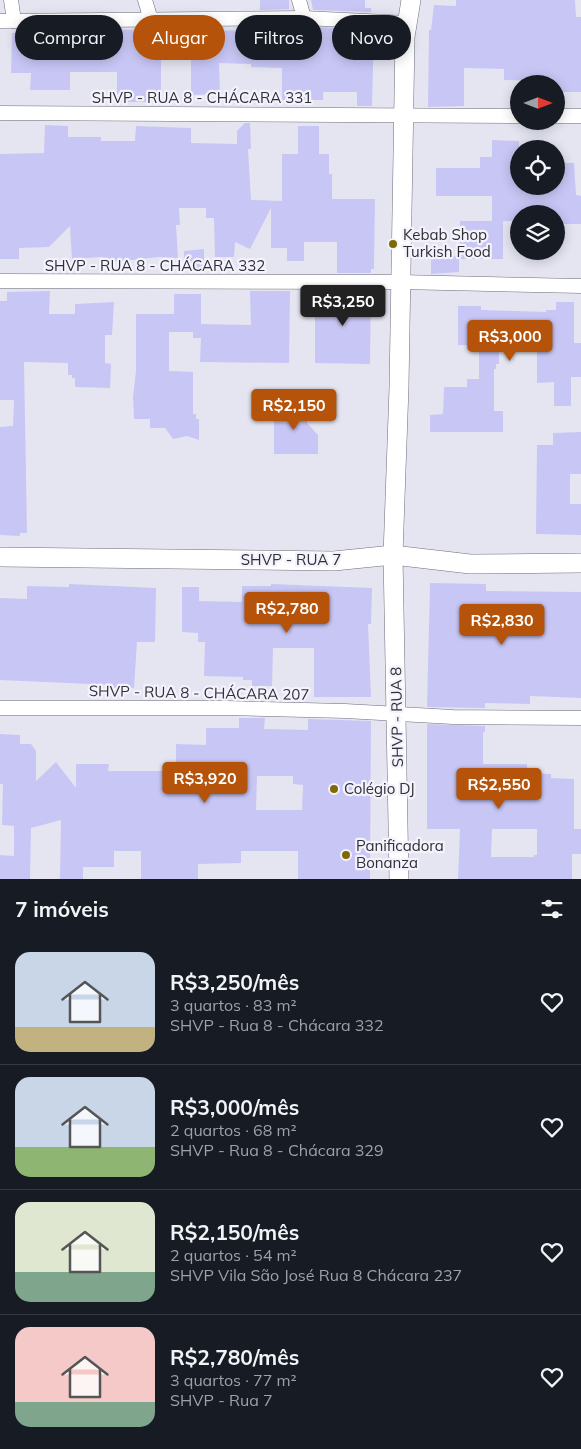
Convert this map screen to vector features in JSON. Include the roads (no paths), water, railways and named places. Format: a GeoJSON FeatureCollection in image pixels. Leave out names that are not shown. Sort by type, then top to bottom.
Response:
{"type":"FeatureCollection","features":[{"type":"Feature","properties":{"kind":"street"},"geometry":{"type":"LineString","coordinates":[[11,0],[7,21],[133,20]]}},
{"type":"Feature","properties":{"kind":"street"},"geometry":{"type":"LineString","coordinates":[[145,0],[150,15]]}},
{"type":"Feature","properties":{"kind":"street"},"geometry":{"type":"LineString","coordinates":[[299,0],[303,15]]}},
{"type":"Feature","properties":{"kind":"street","name":"SHVP - RUA 8"},"geometry":{"type":"LineString","coordinates":[[408,15],[411,0]]}},
{"type":"Feature","properties":{"kind":"street","name":"SHVP - RUA 8"},"geometry":{"type":"LineString","coordinates":[[398,879],[397,715],[393,555],[399,387],[406,60]]}},
{"type":"Feature","properties":{"kind":"street","name":"SHVP - RUA 8 - CHÁCARA 331"},"geometry":{"type":"LineString","coordinates":[[0,113],[404,117],[510,116]]}},
{"type":"Feature","properties":{"kind":"street"},"geometry":{"type":"LineString","coordinates":[[565,116],[581,116]]}},
{"type":"Feature","properties":{"kind":"street","name":"SHVP - RUA 8 - CHÁCARA 332"},"geometry":{"type":"LineString","coordinates":[[0,281],[400,282],[581,286]]}},
{"type":"Feature","properties":{"kind":"street","name":"SHVP - RUA 7"},"geometry":{"type":"LineString","coordinates":[[0,557],[334,561],[393,555],[470,564],[581,563]]}},
{"type":"Feature","properties":{"kind":"street","name":"SHVP - RUA 8 - CHÁCARA 207"},"geometry":{"type":"LineString","coordinates":[[0,708],[236,708],[345,711],[397,715],[581,718]]}},
{"type":"Feature","properties":{"kind":"place","name":"Kebab Shop Turkish Food"},"geometry":{"type":"Point","coordinates":[393,244]}},
{"type":"Feature","properties":{"kind":"place","name":"Colégio DJ"},"geometry":{"type":"Point","coordinates":[334,789]}},
{"type":"Feature","properties":{"kind":"place","name":"Panificadora Bonanza"},"geometry":{"type":"Point","coordinates":[346,855]}}]}
